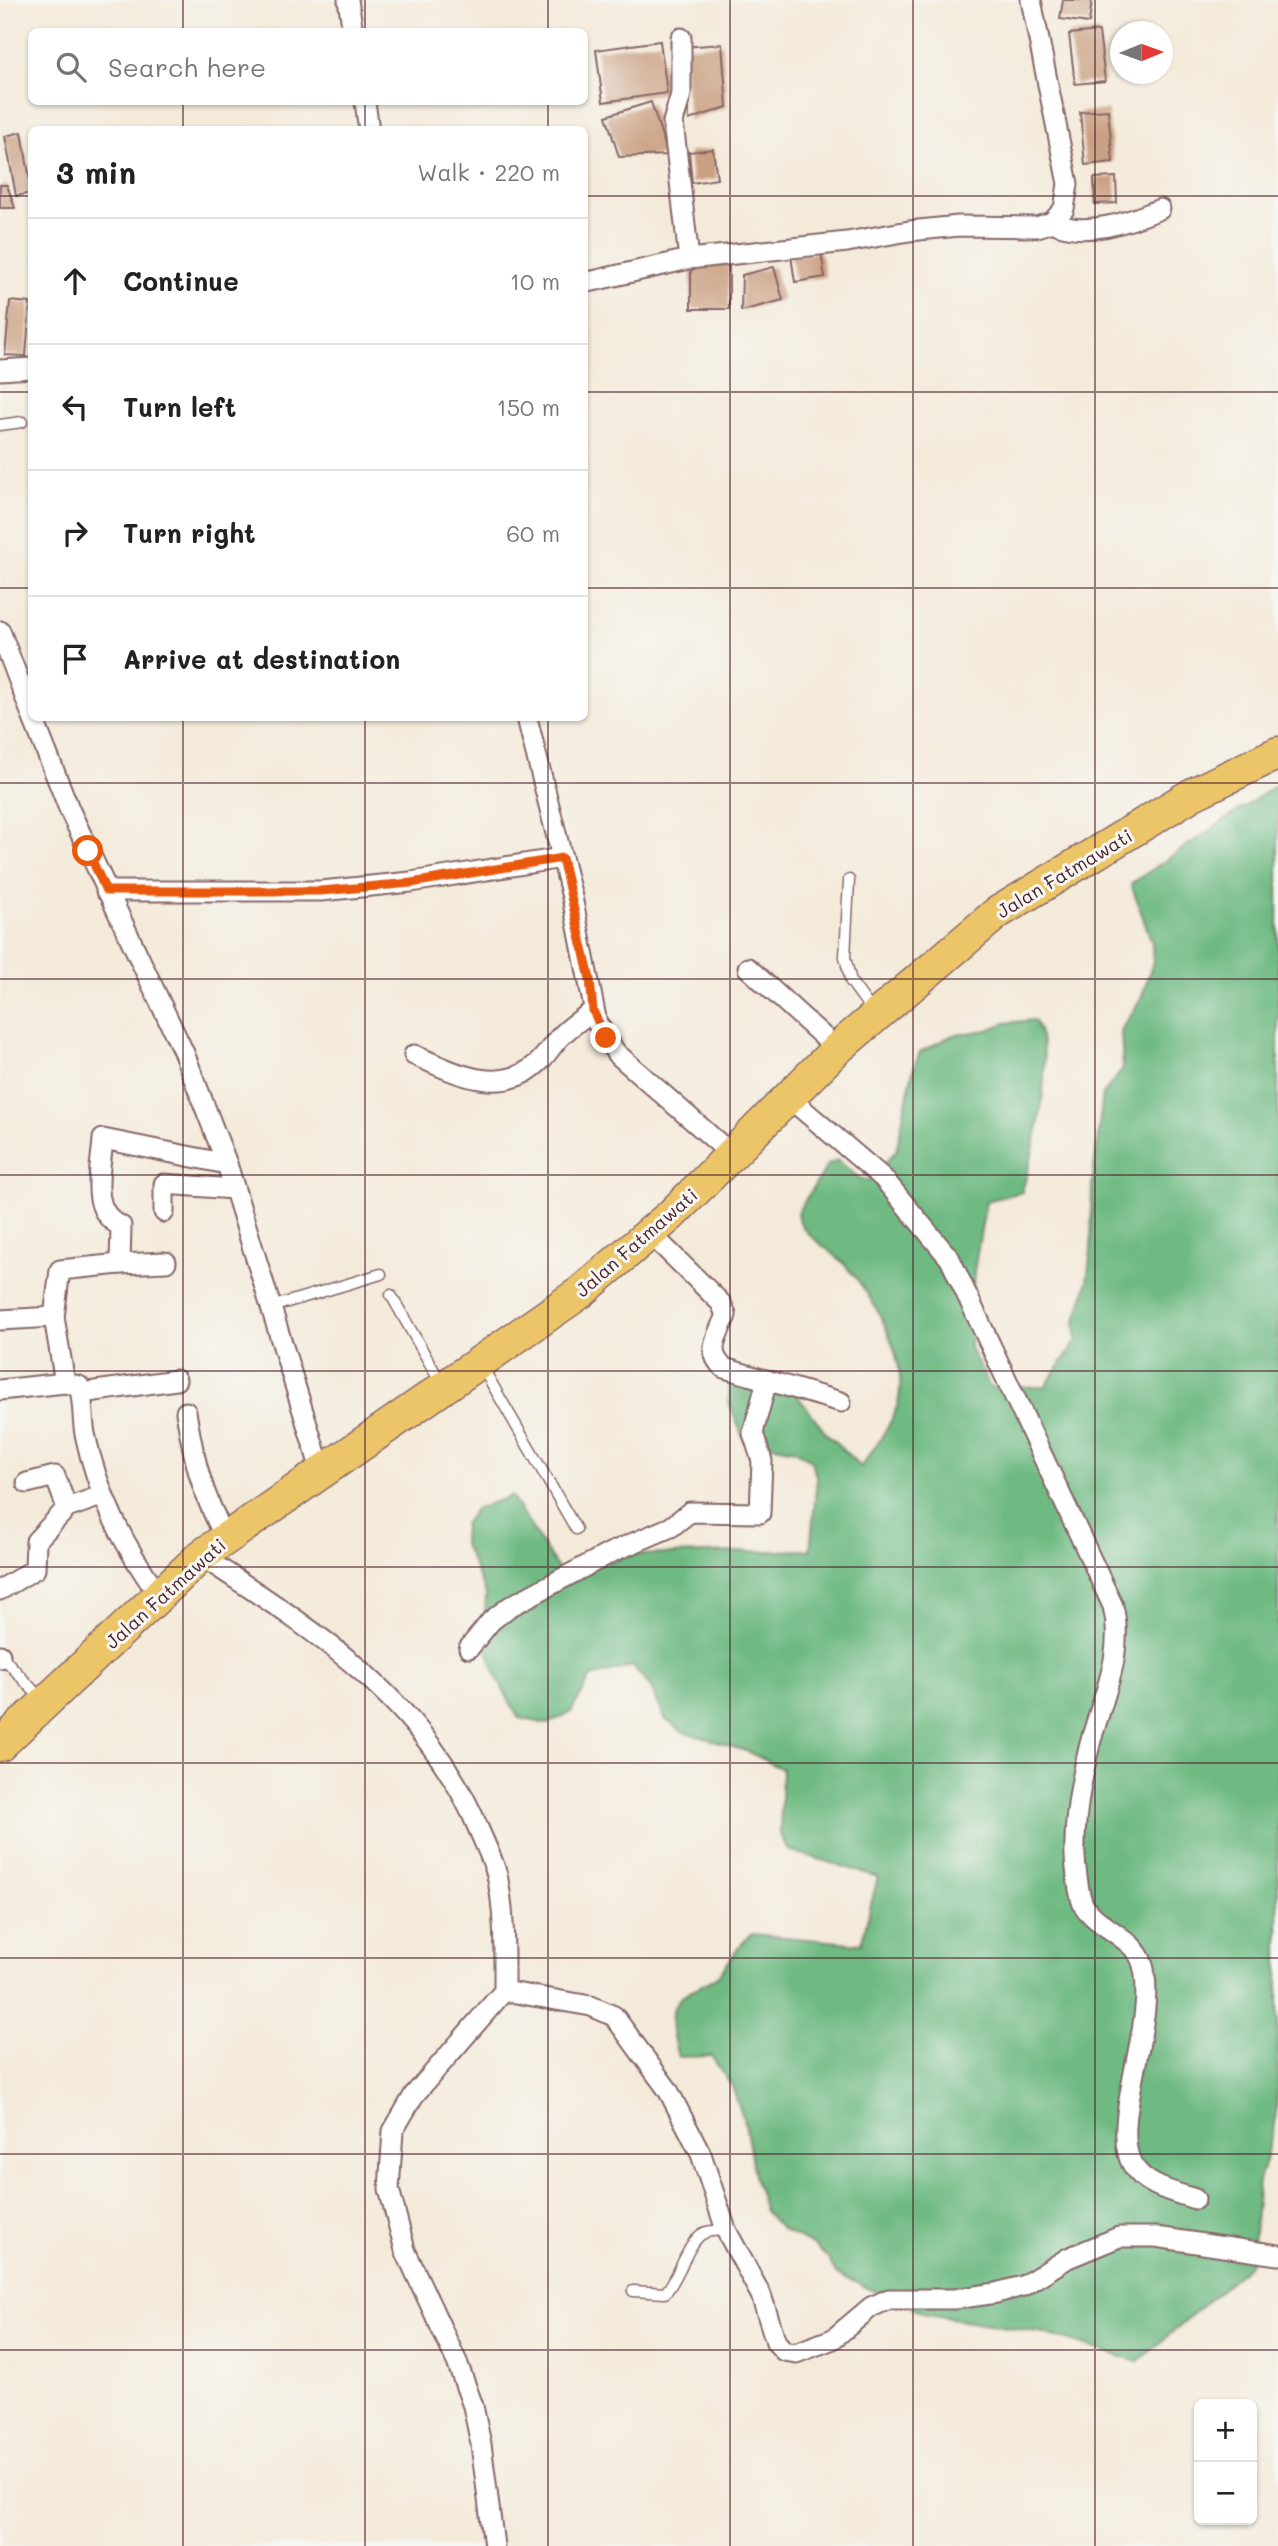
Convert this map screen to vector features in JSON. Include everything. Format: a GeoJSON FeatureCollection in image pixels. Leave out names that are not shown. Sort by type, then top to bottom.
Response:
{"type":"FeatureCollection","features":[{"type":"Feature","properties":{"kind":"highway","name":"Jalan Fatmawati"},"geometry":{"type":"LineString","coordinates":[[0,1745],[159,1595],[214,1547],[321,1469],[581,1292],[650,1233],[837,1049],[997,913],[1193,794],[1278,753]]}},
{"type":"Feature","properties":{"kind":"street"},"geometry":{"type":"LineString","coordinates":[[348,0],[352,28]]}},
{"type":"Feature","properties":{"kind":"street"},"geometry":{"type":"LineString","coordinates":[[588,283],[689,259],[847,242],[909,231],[959,226],[1037,227],[1052,222],[1064,209],[1068,184],[1031,0]]}},
{"type":"Feature","properties":{"kind":"street"},"geometry":{"type":"LineString","coordinates":[[681,38],[681,94],[673,122],[689,259]]}},
{"type":"Feature","properties":{"kind":"street"},"geometry":{"type":"LineString","coordinates":[[365,105],[368,126]]}},
{"type":"Feature","properties":{"kind":"street"},"geometry":{"type":"LineString","coordinates":[[1052,222],[1072,228],[1124,224],[1160,209]]}},
{"type":"Feature","properties":{"kind":"street"},"geometry":{"type":"LineString","coordinates":[[0,370],[28,368]]}},
{"type":"Feature","properties":{"kind":"street"},"geometry":{"type":"LineString","coordinates":[[0,631],[28,705]]}},
{"type":"Feature","properties":{"kind":"street"},"geometry":{"type":"LineString","coordinates":[[34,721],[106,891],[184,1052],[227,1164],[321,1469]]}},
{"type":"Feature","properties":{"kind":"street"},"geometry":{"type":"LineString","coordinates":[[528,721],[590,979],[597,1023],[616,1053],[730,1154]]}},
{"type":"Feature","properties":{"kind":"street"},"geometry":{"type":"LineString","coordinates":[[106,891],[321,891],[411,883],[562,858]]}},
{"type":"Feature","properties":{"kind":"street"},"geometry":{"type":"LineString","coordinates":[[748,968],[837,1049]]}},
{"type":"Feature","properties":{"kind":"street"},"geometry":{"type":"LineString","coordinates":[[414,1055],[463,1077],[485,1082],[516,1077],[539,1062],[564,1032],[593,1011]]}},
{"type":"Feature","properties":{"kind":"street"},"geometry":{"type":"LineString","coordinates":[[787,1096],[883,1178],[950,1259],[1113,1606],[1118,1626],[1116,1655],[1081,1789],[1074,1845],[1083,1904],[1097,1920],[1133,1948],[1143,1964],[1147,2011],[1130,2095],[1127,2151],[1133,2166],[1144,2177],[1162,2189],[1195,2200]]}},
{"type":"Feature","properties":{"kind":"street"},"geometry":{"type":"LineString","coordinates":[[120,1264],[121,1226],[109,1221],[99,1201],[103,1139],[227,1164]]}},
{"type":"Feature","properties":{"kind":"street"},"geometry":{"type":"LineString","coordinates":[[164,1212],[164,1184],[234,1189]]}},
{"type":"Feature","properties":{"kind":"street"},"geometry":{"type":"LineString","coordinates":[[650,1233],[721,1303],[726,1315],[715,1340],[716,1361],[724,1367],[841,1402]]}},
{"type":"Feature","properties":{"kind":"street"},"geometry":{"type":"LineString","coordinates":[[159,1595],[130,1553],[101,1496],[54,1317],[60,1270],[166,1262]]}},
{"type":"Feature","properties":{"kind":"street"},"geometry":{"type":"LineString","coordinates":[[0,1320],[54,1317]]}},
{"type":"Feature","properties":{"kind":"street"},"geometry":{"type":"LineString","coordinates":[[0,1390],[73,1388],[176,1380]]}},
{"type":"Feature","properties":{"kind":"street"},"geometry":{"type":"LineString","coordinates":[[468,1648],[491,1621],[509,1607],[612,1552],[671,1527],[690,1512],[760,1513],[762,1461],[753,1433],[767,1380]]}},
{"type":"Feature","properties":{"kind":"street"},"geometry":{"type":"LineString","coordinates":[[186,1412],[214,1547],[386,1690],[422,1733],[466,1798],[496,1873],[504,1941],[503,1991],[414,2095],[393,2131],[389,2189],[405,2250],[457,2362],[473,2406],[481,2444],[494,2546]]}},
{"type":"Feature","properties":{"kind":"street"},"geometry":{"type":"LineString","coordinates":[[27,1483],[55,1476],[67,1508]]}},
{"type":"Feature","properties":{"kind":"street"},"geometry":{"type":"LineString","coordinates":[[0,1590],[35,1569],[37,1541],[67,1508],[101,1496]]}},
{"type":"Feature","properties":{"kind":"street"},"geometry":{"type":"LineString","coordinates":[[503,1991],[591,2006],[614,2016],[668,2090],[696,2143],[726,2230],[761,2295],[776,2342],[785,2351],[796,2353],[833,2339],[872,2307],[889,2299],[955,2299],[1023,2286],[1068,2258],[1119,2237],[1156,2236],[1278,2255]]}},
{"type":"Feature","properties":{"kind":"lane"},"geometry":{"type":"LineString","coordinates":[[0,425],[22,422]]}},
{"type":"Feature","properties":{"kind":"lane"},"geometry":{"type":"LineString","coordinates":[[849,880],[845,957],[851,982],[876,1016]]}},
{"type":"Feature","properties":{"kind":"lane"},"geometry":{"type":"LineString","coordinates":[[271,1307],[381,1274]]}},
{"type":"Feature","properties":{"kind":"lane"},"geometry":{"type":"LineString","coordinates":[[391,1295],[443,1386]]}},
{"type":"Feature","properties":{"kind":"lane"},"geometry":{"type":"LineString","coordinates":[[479,1362],[576,1529]]}},
{"type":"Feature","properties":{"kind":"lane"},"geometry":{"type":"LineString","coordinates":[[1,1656],[45,1702]]}},
{"type":"Feature","properties":{"kind":"lane"},"geometry":{"type":"LineString","coordinates":[[633,2291],[665,2293],[676,2282],[695,2241],[704,2233],[726,2230]]}},
{"type":"Feature","properties":{"kind":"green space"},"geometry":{"type":"Polygon","coordinates":[[[1278,784],[1278,2079],[1275,2126],[1259,2181],[1251,2263],[1138,2362],[1044,2333],[927,2314],[836,2274],[828,2258],[814,2246],[781,2229],[765,2211],[755,2180],[745,2123],[732,2086],[711,2056],[678,2057],[672,2028],[673,2011],[683,1996],[717,1976],[752,1934],[861,1944],[878,1877],[788,1850],[780,1834],[782,1769],[749,1752],[682,1731],[666,1720],[650,1686],[633,1666],[591,1677],[571,1712],[547,1724],[519,1718],[498,1680],[484,1642],[486,1594],[463,1542],[464,1524],[475,1509],[511,1496],[562,1575],[633,1555],[810,1550],[817,1479],[811,1460],[795,1450],[744,1440],[729,1402],[729,1383],[770,1377],[792,1389],[828,1435],[861,1467],[892,1419],[900,1393],[895,1351],[876,1309],[852,1273],[803,1228],[797,1213],[828,1165],[837,1160],[859,1178],[869,1181],[896,1151],[913,1070],[920,1052],[953,1035],[988,1030],[1005,1023],[1034,1020],[1041,1037],[1044,1057],[1042,1105],[1022,1192],[986,1201],[974,1271],[970,1348],[990,1387],[1045,1387],[1077,1340],[1075,1323],[1086,1288],[1091,1250],[1092,1186],[1103,1094],[1123,1069],[1121,1030],[1141,999],[1153,962],[1152,943],[1131,884],[1278,784]]]}},
{"type":"Feature","properties":{"kind":"building"},"geometry":{"type":"Polygon","coordinates":[[[1063,0],[1092,0],[1089,23],[1060,19],[1063,0]]]}},
{"type":"Feature","properties":{"kind":"building"},"geometry":{"type":"Polygon","coordinates":[[[1099,31],[1105,81],[1075,84],[1069,34],[1099,31]]]}},
{"type":"Feature","properties":{"kind":"building"},"geometry":{"type":"Polygon","coordinates":[[[660,41],[667,93],[603,102],[596,50],[660,41]]]}},
{"type":"Feature","properties":{"kind":"building"},"geometry":{"type":"Polygon","coordinates":[[[722,44],[727,107],[689,120],[683,47],[722,44]]]}},
{"type":"Feature","properties":{"kind":"building"},"geometry":{"type":"Polygon","coordinates":[[[651,102],[668,155],[619,157],[606,116],[651,102]]]}},
{"type":"Feature","properties":{"kind":"building"},"geometry":{"type":"Polygon","coordinates":[[[1108,110],[1113,162],[1085,165],[1080,112],[1108,110]]]}},
{"type":"Feature","properties":{"kind":"building"},"geometry":{"type":"Polygon","coordinates":[[[22,132],[28,169],[28,194],[16,196],[5,136],[22,132]]]}},
{"type":"Feature","properties":{"kind":"building"},"geometry":{"type":"Polygon","coordinates":[[[713,149],[717,179],[692,183],[689,152],[713,149]]]}},
{"type":"Feature","properties":{"kind":"building"},"geometry":{"type":"Polygon","coordinates":[[[1116,177],[1117,203],[1095,204],[1094,178],[1116,177]]]}},
{"type":"Feature","properties":{"kind":"building"},"geometry":{"type":"Polygon","coordinates":[[[0,185],[7,185],[15,208],[0,208],[0,185]]]}},
{"type":"Feature","properties":{"kind":"building"},"geometry":{"type":"Polygon","coordinates":[[[821,252],[825,277],[795,282],[791,256],[821,252]]]}},
{"type":"Feature","properties":{"kind":"building"},"geometry":{"type":"Polygon","coordinates":[[[691,263],[729,263],[729,309],[691,309],[691,263]]]}},
{"type":"Feature","properties":{"kind":"building"},"geometry":{"type":"Polygon","coordinates":[[[774,267],[783,300],[741,311],[742,275],[774,267]]]}},
{"type":"Feature","properties":{"kind":"building"},"geometry":{"type":"Polygon","coordinates":[[[10,301],[28,303],[26,356],[5,355],[10,301]]]}},
{"type":"Feature","properties":{"kind":"route"},"geometry":{"type":"LineString","coordinates":[[88,851],[106,891],[151,892],[321,891],[358,888],[411,883],[562,858],[590,979],[593,1011],[606,1038]]}}]}
